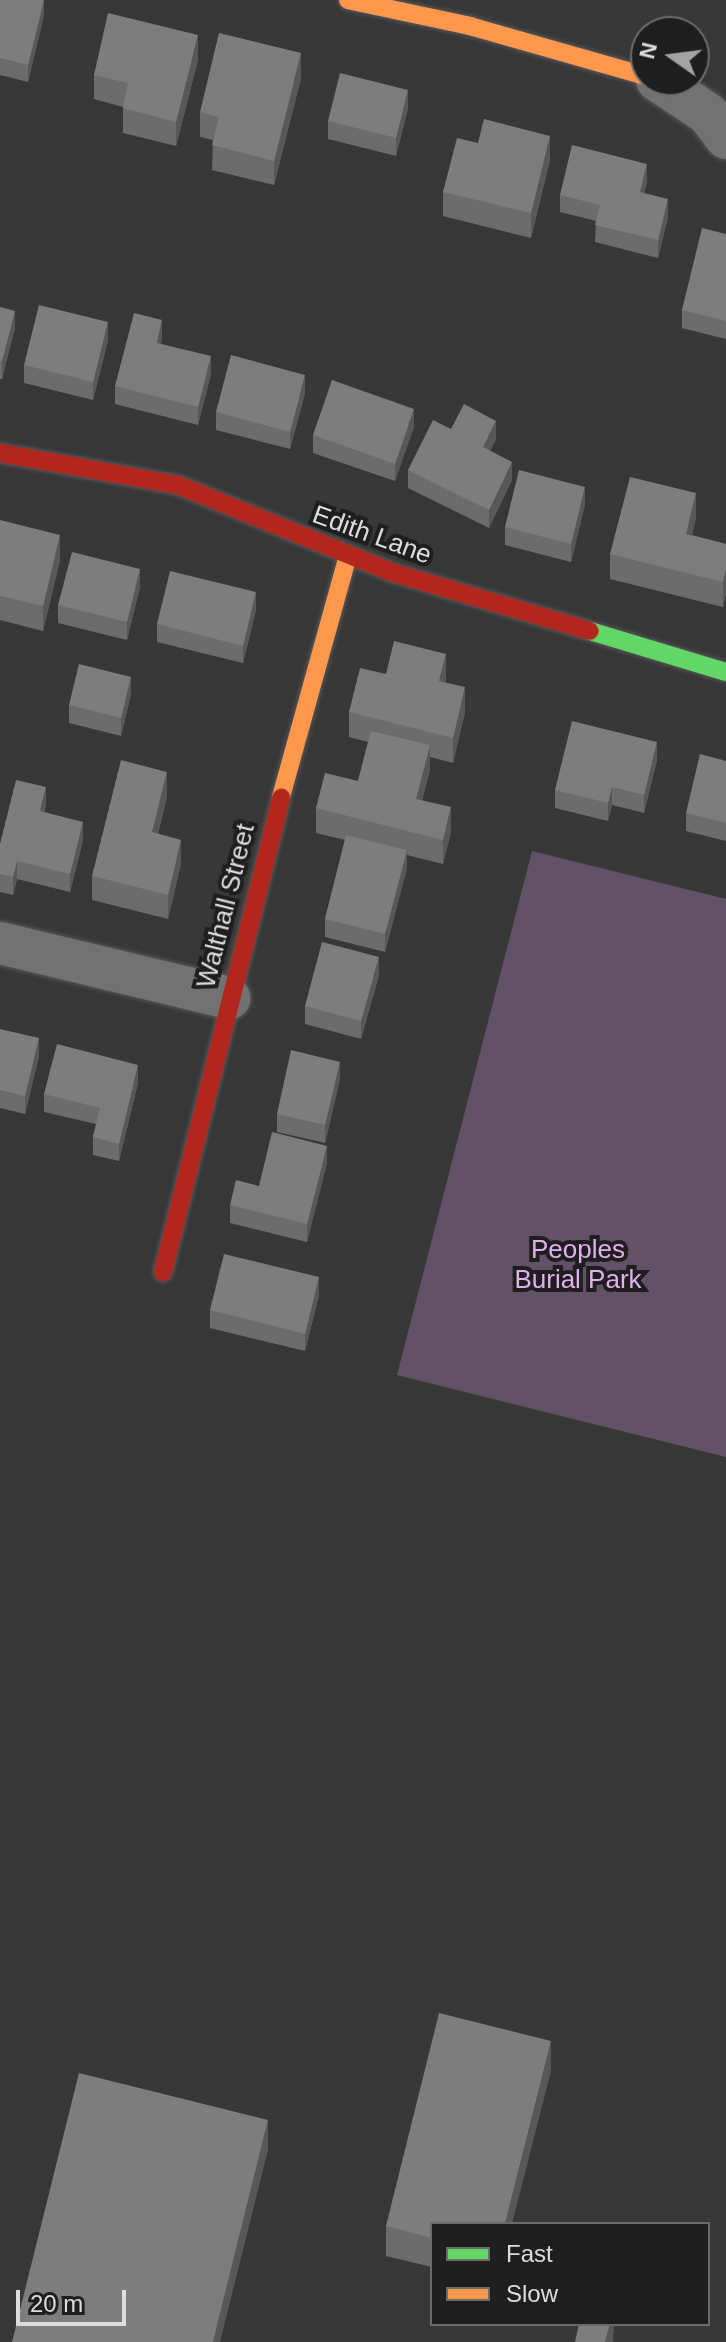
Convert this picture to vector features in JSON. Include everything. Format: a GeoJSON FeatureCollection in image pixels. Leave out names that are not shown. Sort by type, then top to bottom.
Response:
{"type":"FeatureCollection","features":[{"type":"Feature","properties":{"kind":"street"},"geometry":{"type":"LineString","coordinates":[[348,0],[470,26],[630,71]]}},
{"type":"Feature","properties":{"kind":"street"},"geometry":{"type":"LineString","coordinates":[[681,96],[708,114],[726,138]]}},
{"type":"Feature","properties":{"kind":"street","name":"Edith Lane"},"geometry":{"type":"LineString","coordinates":[[0,453],[178,485],[394,573],[726,672]]}},
{"type":"Feature","properties":{"kind":"street","name":"Walthall Street"},"geometry":{"type":"LineString","coordinates":[[163,1272],[229,998],[348,555]]}},
{"type":"Feature","properties":{"kind":"street"},"geometry":{"type":"LineString","coordinates":[[0,943],[229,998]]}},
{"type":"Feature","properties":{"kind":"green space","name":"Peoples Burial Park"},"geometry":{"type":"Polygon","coordinates":[[[532,851],[726,899],[726,1457],[397,1375],[532,851]]]}},
{"type":"Feature","properties":{"kind":"building"},"geometry":{"type":"Polygon","coordinates":[[[0,0],[44,0],[28,65],[0,58],[0,0]]]}},
{"type":"Feature","properties":{"kind":"building"},"geometry":{"type":"Polygon","coordinates":[[[108,13],[198,35],[176,122],[123,108],[128,83],[94,75],[108,13]]]}},
{"type":"Feature","properties":{"kind":"building"},"geometry":{"type":"Polygon","coordinates":[[[219,33],[301,53],[274,161],[212,145],[219,117],[200,112],[219,33]]]}},
{"type":"Feature","properties":{"kind":"building"},"geometry":{"type":"Polygon","coordinates":[[[340,73],[408,90],[396,138],[328,121],[340,73]]]}},
{"type":"Feature","properties":{"kind":"building"},"geometry":{"type":"Polygon","coordinates":[[[484,119],[550,136],[531,213],[443,192],[457,138],[478,143],[484,119]]]}},
{"type":"Feature","properties":{"kind":"building"},"geometry":{"type":"Polygon","coordinates":[[[572,145],[647,164],[640,192],[668,199],[658,240],[595,225],[600,205],[560,195],[572,145]]]}},
{"type":"Feature","properties":{"kind":"building"},"geometry":{"type":"Polygon","coordinates":[[[702,228],[726,234],[726,321],[682,310],[702,228]]]}},
{"type":"Feature","properties":{"kind":"building"},"geometry":{"type":"Polygon","coordinates":[[[39,305],[108,322],[93,382],[24,365],[39,305]]]}},
{"type":"Feature","properties":{"kind":"building"},"geometry":{"type":"Polygon","coordinates":[[[0,307],[15,311],[2,361],[0,361],[0,307]]]}},
{"type":"Feature","properties":{"kind":"building"},"geometry":{"type":"Polygon","coordinates":[[[134,313],[162,320],[157,343],[211,356],[198,407],[115,386],[134,313]]]}},
{"type":"Feature","properties":{"kind":"building"},"geometry":{"type":"Polygon","coordinates":[[[231,355],[305,375],[290,432],[216,412],[231,355]]]}},
{"type":"Feature","properties":{"kind":"building"},"geometry":{"type":"Polygon","coordinates":[[[332,380],[414,409],[395,464],[313,435],[332,380]]]}},
{"type":"Feature","properties":{"kind":"building"},"geometry":{"type":"Polygon","coordinates":[[[464,404],[496,421],[483,447],[512,462],[489,510],[408,470],[433,420],[451,429],[464,404]]]}},
{"type":"Feature","properties":{"kind":"building"},"geometry":{"type":"Polygon","coordinates":[[[519,470],[585,487],[571,544],[505,527],[519,470]]]}},
{"type":"Feature","properties":{"kind":"building"},"geometry":{"type":"Polygon","coordinates":[[[630,477],[696,493],[686,534],[726,544],[723,582],[610,554],[630,477]]]}},
{"type":"Feature","properties":{"kind":"building"},"geometry":{"type":"Polygon","coordinates":[[[0,520],[60,535],[43,606],[0,596],[0,520]]]}},
{"type":"Feature","properties":{"kind":"building"},"geometry":{"type":"Polygon","coordinates":[[[72,552],[140,569],[127,622],[58,605],[72,552]]]}},
{"type":"Feature","properties":{"kind":"building"},"geometry":{"type":"Polygon","coordinates":[[[170,571],[256,592],[243,646],[157,624],[170,571]]]}},
{"type":"Feature","properties":{"kind":"building"},"geometry":{"type":"Polygon","coordinates":[[[394,641],[446,654],[439,681],[465,687],[453,738],[349,712],[360,668],[386,674],[394,641]]]}},
{"type":"Feature","properties":{"kind":"building"},"geometry":{"type":"Polygon","coordinates":[[[79,664],[131,677],[121,718],[69,705],[79,664]]]}},
{"type":"Feature","properties":{"kind":"building"},"geometry":{"type":"Polygon","coordinates":[[[572,721],[657,742],[644,795],[612,787],[608,803],[555,790],[572,721]]]}},
{"type":"Feature","properties":{"kind":"building"},"geometry":{"type":"Polygon","coordinates":[[[371,731],[430,745],[416,799],[451,807],[443,840],[316,808],[325,773],[358,781],[371,731]]]}},
{"type":"Feature","properties":{"kind":"building"},"geometry":{"type":"Polygon","coordinates":[[[700,754],[726,761],[726,823],[686,813],[700,754]]]}},
{"type":"Feature","properties":{"kind":"building"},"geometry":{"type":"Polygon","coordinates":[[[121,760],[167,772],[152,832],[181,840],[168,895],[92,876],[121,760]]]}},
{"type":"Feature","properties":{"kind":"building"},"geometry":{"type":"Polygon","coordinates":[[[16,780],[46,787],[40,811],[83,822],[70,874],[17,861],[13,877],[0,874],[0,844],[16,780]]]}},
{"type":"Feature","properties":{"kind":"building"},"geometry":{"type":"Polygon","coordinates":[[[346,835],[407,850],[385,934],[325,919],[346,835]]]}},
{"type":"Feature","properties":{"kind":"building"},"geometry":{"type":"Polygon","coordinates":[[[322,942],[379,957],[361,1021],[305,1006],[322,942]]]}},
{"type":"Feature","properties":{"kind":"building"},"geometry":{"type":"Polygon","coordinates":[[[0,1029],[39,1038],[25,1096],[0,1090],[0,1029]]]}},
{"type":"Feature","properties":{"kind":"building"},"geometry":{"type":"Polygon","coordinates":[[[57,1044],[138,1065],[119,1144],[93,1137],[100,1108],[44,1094],[57,1044]]]}},
{"type":"Feature","properties":{"kind":"building"},"geometry":{"type":"Polygon","coordinates":[[[291,1050],[340,1062],[325,1125],[277,1114],[291,1050]]]}},
{"type":"Feature","properties":{"kind":"building"},"geometry":{"type":"Polygon","coordinates":[[[272,1132],[327,1146],[307,1224],[230,1205],[236,1180],[259,1186],[272,1132]]]}},
{"type":"Feature","properties":{"kind":"building"},"geometry":{"type":"Polygon","coordinates":[[[224,1254],[319,1277],[305,1334],[210,1310],[224,1254]]]}},
{"type":"Feature","properties":{"kind":"building"},"geometry":{"type":"Polygon","coordinates":[[[439,2013],[551,2041],[506,2222],[430,2222],[430,2237],[386,2226],[439,2013]]]}},
{"type":"Feature","properties":{"kind":"building"},"geometry":{"type":"Polygon","coordinates":[[[79,2073],[268,2120],[213,2342],[12,2342],[79,2073]]]}},
{"type":"Feature","properties":{"kind":"building"},"geometry":{"type":"Polygon","coordinates":[[[579,2326],[609,2326],[605,2342],[575,2342],[579,2326]]]}},
{"type":"Feature","properties":{"kind":"traffic: fast"},"geometry":{"type":"LineString","coordinates":[[590,631],[726,672]]}},
{"type":"Feature","properties":{"kind":"traffic: slow"},"geometry":{"type":"LineString","coordinates":[[348,0],[470,26],[630,71]]}},
{"type":"Feature","properties":{"kind":"traffic: slow"},"geometry":{"type":"LineString","coordinates":[[281,797],[348,555]]}},
{"type":"Feature","properties":{"kind":"traffic: jam"},"geometry":{"type":"LineString","coordinates":[[0,453],[178,485],[394,573],[590,631]]}},
{"type":"Feature","properties":{"kind":"traffic: jam"},"geometry":{"type":"LineString","coordinates":[[163,1272],[281,797]]}}]}
